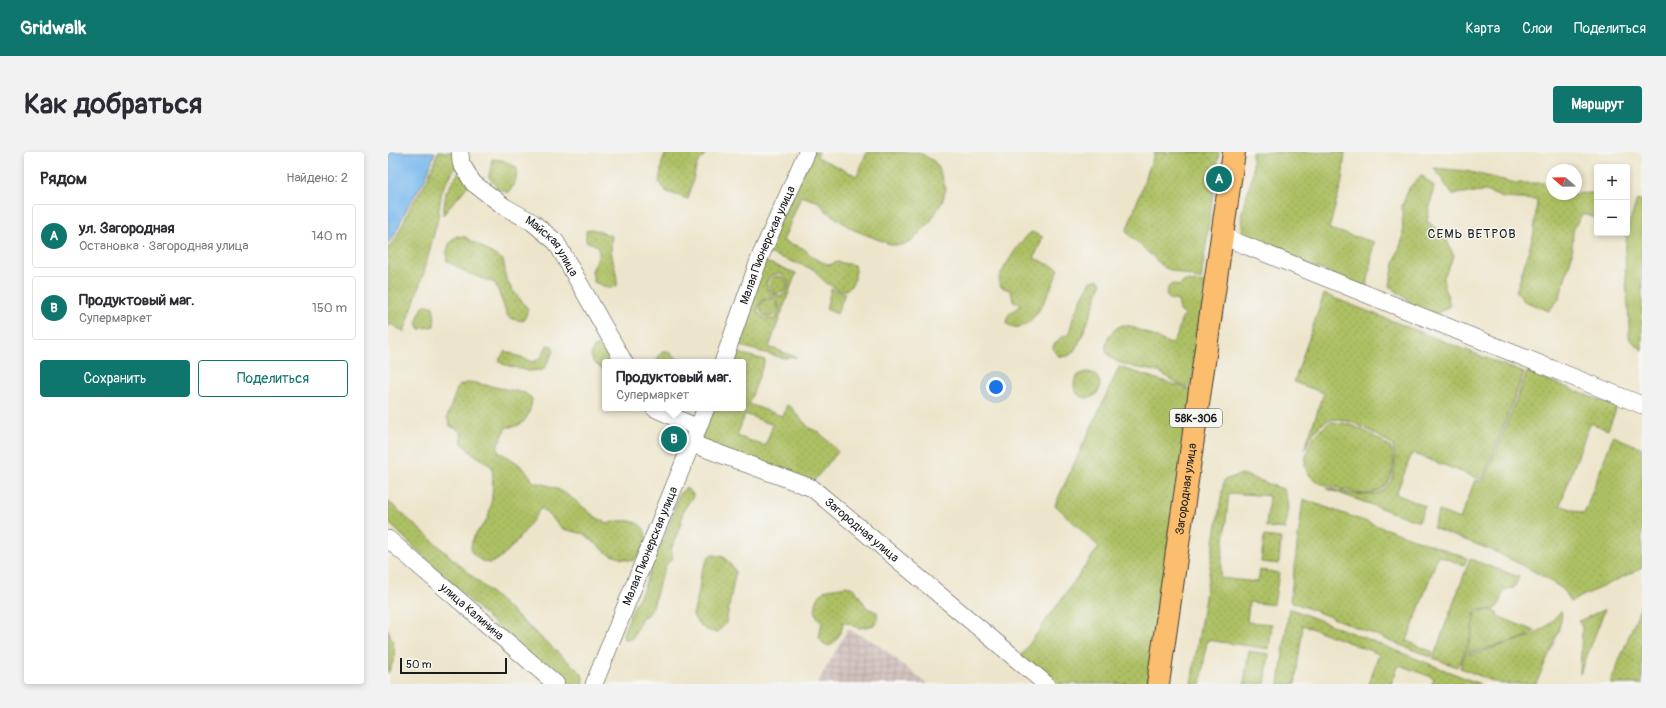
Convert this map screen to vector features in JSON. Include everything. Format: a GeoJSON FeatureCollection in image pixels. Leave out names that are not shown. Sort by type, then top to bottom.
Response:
{"type":"FeatureCollection","features":[{"type":"Feature","properties":{"kind":"highway","name":"Загородная улица"},"geometry":{"type":"LineString","coordinates":[[1158,684],[1234,152]]}},
{"type":"Feature","properties":{"kind":"street","name":"Майская улица"},"geometry":{"type":"LineString","coordinates":[[460,152],[461,163],[473,183],[505,207],[532,222],[556,242],[622,359]]}},
{"type":"Feature","properties":{"kind":"street","name":"Малая Пионерская улица"},"geometry":{"type":"LineString","coordinates":[[724,359],[760,257],[807,152]]}},
{"type":"Feature","properties":{"kind":"street"},"geometry":{"type":"LineString","coordinates":[[1222,236],[1642,405]]}},
{"type":"Feature","properties":{"kind":"street"},"geometry":{"type":"LineString","coordinates":[[658,411],[696,436]]}},
{"type":"Feature","properties":{"kind":"street","name":"Малая Пионерская улица"},"geometry":{"type":"LineString","coordinates":[[594,684],[705,411]]}},
{"type":"Feature","properties":{"kind":"street","name":"Загородная улица"},"geometry":{"type":"LineString","coordinates":[[696,436],[812,488],[1046,684]]}},
{"type":"Feature","properties":{"kind":"street","name":"улица Калинина"},"geometry":{"type":"LineString","coordinates":[[388,538],[556,684]]}},
{"type":"Feature","properties":{"kind":"shaded area"},"geometry":{"type":"Polygon","coordinates":[[[848,629],[876,643],[927,684],[817,684],[848,629]]]}},
{"type":"Feature","properties":{"kind":"green space"},"geometry":{"type":"Polygon","coordinates":[[[438,152],[457,152],[458,163],[442,190],[437,222],[424,272],[404,332],[391,324],[388,328],[388,247],[395,240],[411,206],[427,180],[438,152]]]}},
{"type":"Feature","properties":{"kind":"green space"},"geometry":{"type":"Polygon","coordinates":[[[666,152],[707,152],[697,164],[688,199],[667,192],[659,182],[662,163],[666,152]]]}},
{"type":"Feature","properties":{"kind":"green space"},"geometry":{"type":"Polygon","coordinates":[[[812,152],[819,152],[817,157],[857,176],[867,152],[919,152],[935,162],[946,189],[942,202],[930,222],[911,242],[902,245],[892,245],[854,230],[826,211],[819,202],[801,196],[783,241],[803,248],[814,258],[829,265],[837,262],[854,265],[855,272],[853,283],[845,290],[832,287],[820,277],[815,270],[766,252],[812,152]]]}},
{"type":"Feature","properties":{"kind":"green space"},"geometry":{"type":"Polygon","coordinates":[[[1155,152],[1219,152],[1201,280],[1165,268],[1126,232],[1155,152]]]}},
{"type":"Feature","properties":{"kind":"green space"},"geometry":{"type":"Polygon","coordinates":[[[1252,152],[1345,152],[1342,181],[1329,229],[1374,242],[1367,287],[1246,242],[1241,216],[1252,178],[1252,152]]]}},
{"type":"Feature","properties":{"kind":"green space"},"geometry":{"type":"Polygon","coordinates":[[[492,159],[502,160],[516,167],[517,174],[515,181],[508,193],[497,188],[489,177],[492,159]]]}},
{"type":"Feature","properties":{"kind":"green space"},"geometry":{"type":"Polygon","coordinates":[[[1434,168],[1466,171],[1516,183],[1544,183],[1546,184],[1546,200],[1582,200],[1582,193],[1594,193],[1594,217],[1582,214],[1573,231],[1572,255],[1559,299],[1549,311],[1524,301],[1516,292],[1534,233],[1537,200],[1503,198],[1486,191],[1452,194],[1434,168]]]}},
{"type":"Feature","properties":{"kind":"green space"},"geometry":{"type":"Polygon","coordinates":[[[461,169],[470,183],[443,215],[446,192],[461,169]]]}},
{"type":"Feature","properties":{"kind":"green space"},"geometry":{"type":"Polygon","coordinates":[[[1421,175],[1434,186],[1427,221],[1445,236],[1454,256],[1443,279],[1450,306],[1434,315],[1420,310],[1390,286],[1394,263],[1403,238],[1402,206],[1409,188],[1421,175]]]}},
{"type":"Feature","properties":{"kind":"green space"},"geometry":{"type":"Polygon","coordinates":[[[1637,199],[1642,201],[1642,350],[1629,338],[1625,261],[1627,236],[1630,236],[1630,222],[1637,199]]]}},
{"type":"Feature","properties":{"kind":"green space"},"geometry":{"type":"Polygon","coordinates":[[[592,229],[612,236],[611,250],[617,286],[609,288],[594,282],[592,271],[599,255],[598,246],[586,241],[586,231],[592,229]]]}},
{"type":"Feature","properties":{"kind":"green space"},"geometry":{"type":"Polygon","coordinates":[[[1032,232],[1043,237],[1034,258],[1059,269],[1040,309],[1025,325],[1016,327],[1007,324],[1007,317],[1011,312],[1022,305],[1013,301],[1011,291],[1000,286],[999,278],[1009,260],[1024,239],[1032,232]]]}},
{"type":"Feature","properties":{"kind":"green space"},"geometry":{"type":"Polygon","coordinates":[[[457,236],[465,237],[503,260],[505,276],[511,288],[528,309],[524,321],[508,317],[495,283],[467,273],[447,261],[448,247],[452,240],[457,236]]]}},
{"type":"Feature","properties":{"kind":"green space"},"geometry":{"type":"Polygon","coordinates":[[[763,261],[796,273],[769,347],[796,357],[784,358],[733,344],[763,261]],[[779,273],[770,276],[766,284],[769,292],[780,297],[787,291],[788,281],[779,273]],[[768,297],[761,301],[757,310],[764,318],[775,319],[780,310],[776,299],[768,297]]]}},
{"type":"Feature","properties":{"kind":"green space"},"geometry":{"type":"Polygon","coordinates":[[[774,276],[782,276],[787,281],[785,292],[782,294],[774,294],[769,289],[769,281],[774,276]]]}},
{"type":"Feature","properties":{"kind":"green space"},"geometry":{"type":"Polygon","coordinates":[[[1098,279],[1101,284],[1088,321],[1075,350],[1070,355],[1059,356],[1054,352],[1053,346],[1062,336],[1069,335],[1077,307],[1091,281],[1098,279]]]}},
{"type":"Feature","properties":{"kind":"green space"},"geometry":{"type":"Polygon","coordinates":[[[1185,281],[1205,283],[1192,386],[1183,386],[1161,373],[1127,365],[1118,362],[1111,357],[1106,351],[1108,337],[1122,325],[1130,326],[1171,344],[1177,336],[1181,319],[1185,315],[1180,311],[1178,301],[1169,299],[1166,294],[1169,286],[1172,284],[1179,286],[1185,281]]]}},
{"type":"Feature","properties":{"kind":"green space"},"geometry":{"type":"Polygon","coordinates":[[[831,289],[845,293],[837,314],[826,309],[831,289]]]}},
{"type":"Feature","properties":{"kind":"green space"},"geometry":{"type":"Polygon","coordinates":[[[1324,294],[1524,373],[1483,480],[1412,453],[1396,494],[1425,506],[1419,522],[1325,488],[1361,495],[1375,494],[1383,490],[1392,479],[1395,463],[1393,446],[1380,437],[1354,423],[1337,419],[1330,420],[1318,428],[1304,450],[1324,393],[1294,382],[1324,294]]]}},
{"type":"Feature","properties":{"kind":"green space"},"geometry":{"type":"Polygon","coordinates":[[[765,299],[773,299],[778,304],[776,315],[773,317],[765,317],[760,312],[760,304],[765,299]]]}},
{"type":"Feature","properties":{"kind":"green space"},"geometry":{"type":"Polygon","coordinates":[[[428,305],[434,309],[434,326],[420,329],[417,321],[420,312],[423,307],[428,305]]]}},
{"type":"Feature","properties":{"kind":"green space"},"geometry":{"type":"Polygon","coordinates":[[[547,345],[552,346],[554,351],[543,370],[528,371],[502,364],[499,360],[505,351],[533,362],[541,358],[547,345]]]}},
{"type":"Feature","properties":{"kind":"green space"},"geometry":{"type":"Polygon","coordinates":[[[605,345],[613,358],[602,359],[602,369],[594,363],[591,356],[594,347],[605,345]]]}},
{"type":"Feature","properties":{"kind":"green space"},"geometry":{"type":"Polygon","coordinates":[[[662,351],[667,351],[678,359],[658,359],[662,351]]]}},
{"type":"Feature","properties":{"kind":"green space"},"geometry":{"type":"Polygon","coordinates":[[[731,351],[765,360],[749,404],[782,416],[787,405],[791,407],[809,428],[819,432],[838,452],[811,484],[697,442],[709,411],[746,411],[746,359],[728,359],[731,351]],[[745,414],[737,436],[765,446],[773,425],[745,414]]]}},
{"type":"Feature","properties":{"kind":"green space"},"geometry":{"type":"Polygon","coordinates":[[[1119,367],[1198,392],[1156,684],[1052,684],[1020,657],[1099,547],[1055,505],[1119,367]]]}},
{"type":"Feature","properties":{"kind":"green space"},"geometry":{"type":"Polygon","coordinates":[[[1087,372],[1096,376],[1100,385],[1096,394],[1087,398],[1078,394],[1074,385],[1078,376],[1087,372]]]}},
{"type":"Feature","properties":{"kind":"green space"},"geometry":{"type":"Polygon","coordinates":[[[1527,372],[1617,407],[1608,430],[1590,423],[1560,505],[1584,514],[1613,436],[1642,448],[1642,568],[1570,602],[1563,589],[1539,574],[1494,551],[1433,528],[1439,511],[1460,519],[1475,480],[1484,482],[1527,372]]]}},
{"type":"Feature","properties":{"kind":"green space"},"geometry":{"type":"Polygon","coordinates":[[[470,382],[525,393],[532,399],[528,415],[522,423],[512,427],[506,427],[501,440],[498,442],[498,452],[523,468],[531,477],[533,482],[550,486],[564,492],[591,514],[607,524],[619,521],[637,523],[643,528],[646,534],[645,542],[641,551],[633,561],[622,559],[607,553],[584,534],[563,529],[541,508],[518,540],[510,549],[495,561],[489,563],[484,562],[471,552],[472,541],[488,517],[492,500],[493,472],[492,467],[467,449],[462,443],[461,431],[450,426],[447,417],[458,386],[470,382]]]}},
{"type":"Feature","properties":{"kind":"green space"},"geometry":{"type":"Polygon","coordinates":[[[1331,422],[1347,424],[1363,430],[1378,438],[1391,448],[1393,468],[1389,481],[1385,486],[1372,493],[1361,494],[1331,487],[1316,481],[1310,476],[1305,466],[1309,446],[1316,435],[1331,422]]]}},
{"type":"Feature","properties":{"kind":"green space"},"geometry":{"type":"Polygon","coordinates":[[[1242,474],[1283,489],[1288,504],[1285,529],[1266,527],[1269,496],[1229,493],[1220,578],[1258,582],[1260,570],[1279,573],[1274,605],[1249,602],[1247,622],[1272,624],[1269,649],[1207,640],[1201,684],[1191,684],[1224,480],[1242,474]]]}},
{"type":"Feature","properties":{"kind":"green space"},"geometry":{"type":"Polygon","coordinates":[[[686,488],[693,494],[693,496],[683,511],[681,523],[671,550],[673,558],[666,565],[660,580],[653,607],[646,616],[642,617],[632,639],[624,639],[623,634],[633,608],[644,588],[654,557],[666,534],[679,494],[686,488]]]}},
{"type":"Feature","properties":{"kind":"green space"},"geometry":{"type":"Polygon","coordinates":[[[1303,499],[1467,558],[1464,565],[1438,556],[1407,641],[1433,652],[1431,657],[1290,601],[1303,499]]]}},
{"type":"Feature","properties":{"kind":"green space"},"geometry":{"type":"Polygon","coordinates":[[[388,501],[582,674],[584,684],[557,684],[388,522],[388,501]]]}},
{"type":"Feature","properties":{"kind":"green space"},"geometry":{"type":"Polygon","coordinates":[[[1264,536],[1281,538],[1279,564],[1261,562],[1264,536]]]}},
{"type":"Feature","properties":{"kind":"green space"},"geometry":{"type":"Polygon","coordinates":[[[714,555],[724,557],[735,570],[726,623],[718,632],[710,631],[703,627],[697,622],[693,615],[699,591],[701,573],[709,556],[714,555]]]}},
{"type":"Feature","properties":{"kind":"green space"},"geometry":{"type":"Polygon","coordinates":[[[1470,559],[1519,577],[1514,588],[1505,591],[1497,607],[1494,609],[1478,609],[1475,612],[1471,635],[1460,664],[1457,667],[1433,658],[1470,559]]]}},
{"type":"Feature","properties":{"kind":"green space"},"geometry":{"type":"Polygon","coordinates":[[[846,586],[854,588],[867,608],[877,612],[878,621],[875,625],[860,628],[843,622],[839,636],[830,646],[824,644],[819,638],[822,622],[816,615],[815,611],[818,598],[824,591],[846,586]]]}},
{"type":"Feature","properties":{"kind":"green space"},"geometry":{"type":"Polygon","coordinates":[[[1642,603],[1642,684],[1610,684],[1642,603]]]}},
{"type":"Feature","properties":{"kind":"green space"},"geometry":{"type":"Polygon","coordinates":[[[1289,608],[1480,684],[1432,684],[1434,678],[1399,665],[1391,684],[1369,684],[1379,654],[1303,625],[1295,684],[1279,684],[1289,608]]]}},
{"type":"Feature","properties":{"kind":"green space"},"geometry":{"type":"Polygon","coordinates":[[[1605,609],[1580,674],[1582,627],[1579,621],[1605,609]]]}},
{"type":"Feature","properties":{"kind":"green space"},"geometry":{"type":"Polygon","coordinates":[[[1491,610],[1498,613],[1497,616],[1535,631],[1515,640],[1469,653],[1470,655],[1532,636],[1548,625],[1561,611],[1562,617],[1557,636],[1536,684],[1500,684],[1460,668],[1469,645],[1476,613],[1478,611],[1491,610]]]}},
{"type":"Feature","properties":{"kind":"green space"},"geometry":{"type":"Polygon","coordinates":[[[388,629],[394,647],[394,656],[388,673],[388,629]]]}},
{"type":"Feature","properties":{"kind":"green space"},"geometry":{"type":"Polygon","coordinates":[[[1249,651],[1269,654],[1265,684],[1244,684],[1249,651]]]}},
{"type":"Feature","properties":{"kind":"water"},"geometry":{"type":"Polygon","coordinates":[[[388,152],[435,152],[425,179],[407,208],[393,238],[388,243],[388,152]]]}},
{"type":"Feature","properties":{"kind":"place","name":"ул. Загородная"},"geometry":{"type":"Point","coordinates":[1219,179]}},
{"type":"Feature","properties":{"kind":"place","name":"Продуктовый маг."},"geometry":{"type":"Point","coordinates":[674,439]}},
{"type":"Feature","properties":{"kind":"district","name":"СЕМЬ ВЕТРОВ"},"geometry":{"type":"Point","coordinates":[1472,234]}}]}
